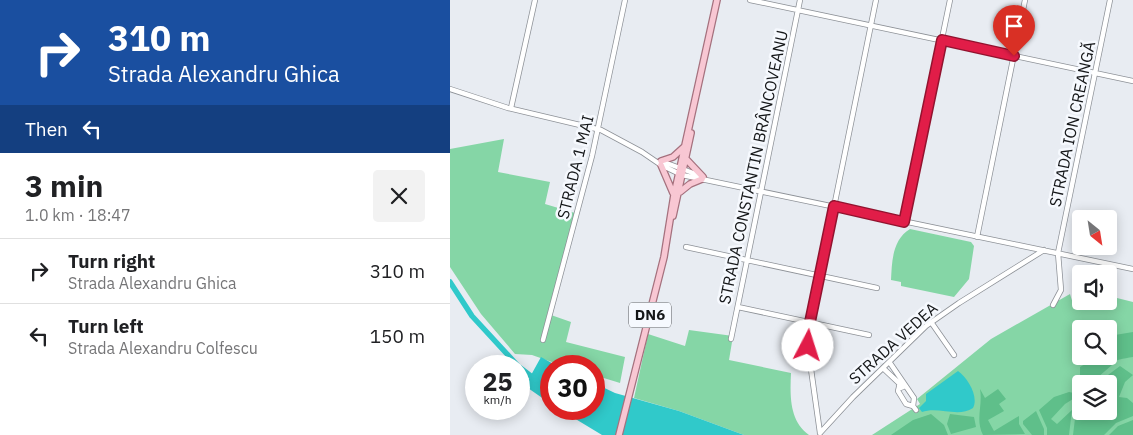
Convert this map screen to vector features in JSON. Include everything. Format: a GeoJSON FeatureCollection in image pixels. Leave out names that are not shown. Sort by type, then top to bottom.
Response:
{"type":"FeatureCollection","features":[{"type":"Feature","properties":{"kind":"main road","name":"DN6"},"geometry":{"type":"LineString","coordinates":[[681,172],[686,159],[717,0]]}},
{"type":"Feature","properties":{"kind":"main road","name":"DN6"},"geometry":{"type":"LineString","coordinates":[[618,435],[664,257],[685,145],[692,123]]}},
{"type":"Feature","properties":{"kind":"main road"},"geometry":{"type":"LineString","coordinates":[[685,145],[673,157],[661,163],[676,195],[686,186],[704,178],[686,159]]}},
{"type":"Feature","properties":{"kind":"street"},"geometry":{"type":"LineString","coordinates":[[511,108],[534,0]]}},
{"type":"Feature","properties":{"kind":"street","name":"STRADA 1 MAI"},"geometry":{"type":"LineString","coordinates":[[543,340],[598,129],[625,0]]}},
{"type":"Feature","properties":{"kind":"street"},"geometry":{"type":"LineString","coordinates":[[750,0],[1133,81]]}},
{"type":"Feature","properties":{"kind":"street","name":"STRADA CONSTANTIN BRÂNCOVEANU"},"geometry":{"type":"LineString","coordinates":[[731,339],[800,0]]}},
{"type":"Feature","properties":{"kind":"street"},"geometry":{"type":"LineString","coordinates":[[820,434],[809,355],[810,322],[876,0]]}},
{"type":"Feature","properties":{"kind":"street"},"geometry":{"type":"LineString","coordinates":[[904,222],[950,0]]}},
{"type":"Feature","properties":{"kind":"street"},"geometry":{"type":"LineString","coordinates":[[977,237],[1025,0]]}},
{"type":"Feature","properties":{"kind":"street","name":"STRADA ION CREANGĂ"},"geometry":{"type":"LineString","coordinates":[[1053,305],[1061,290],[1058,253],[1110,0]]}},
{"type":"Feature","properties":{"kind":"street"},"geometry":{"type":"LineString","coordinates":[[450,88],[511,108],[598,129],[681,172],[904,222],[1133,269]]}},
{"type":"Feature","properties":{"kind":"street"},"geometry":{"type":"LineString","coordinates":[[686,247],[876,288]]}},
{"type":"Feature","properties":{"kind":"street"},"geometry":{"type":"LineString","coordinates":[[1034,248],[1035,257]]}},
{"type":"Feature","properties":{"kind":"street","name":"STRADA VEDEA"},"geometry":{"type":"LineString","coordinates":[[820,434],[853,397],[931,322],[1044,250]]}},
{"type":"Feature","properties":{"kind":"street"},"geometry":{"type":"LineString","coordinates":[[738,307],[869,335]]}},
{"type":"Feature","properties":{"kind":"street"},"geometry":{"type":"LineString","coordinates":[[931,322],[954,355]]}},
{"type":"Feature","properties":{"kind":"street"},"geometry":{"type":"LineString","coordinates":[[890,363],[902,385]]}},
{"type":"Feature","properties":{"kind":"street"},"geometry":{"type":"LineString","coordinates":[[884,369],[902,385],[914,398],[915,408],[906,404],[898,391],[902,385]]}},
{"type":"Feature","properties":{"kind":"green space"},"geometry":{"type":"Polygon","coordinates":[[[504,139],[498,172],[550,182],[545,204],[575,213],[541,338],[544,341],[551,315],[571,322],[566,342],[625,357],[620,383],[605,378],[605,355],[540,355],[540,358],[532,355],[515,354],[481,314],[450,267],[450,149],[504,139]]]}},
{"type":"Feature","properties":{"kind":"green space"},"geometry":{"type":"Polygon","coordinates":[[[910,229],[971,242],[974,246],[969,279],[954,297],[901,286],[901,282],[891,280],[896,245],[910,229]]]}},
{"type":"Feature","properties":{"kind":"green space"},"geometry":{"type":"Polygon","coordinates":[[[1070,294],[1072,310],[1117,310],[1117,298],[1133,302],[1133,435],[872,435],[920,404],[917,399],[991,339],[1070,294]]]}},
{"type":"Feature","properties":{"kind":"green space"},"geometry":{"type":"Polygon","coordinates":[[[689,330],[733,336],[729,360],[791,373],[791,399],[794,415],[802,429],[809,435],[744,435],[679,411],[634,398],[648,334],[685,346],[689,330]]]}},
{"type":"Feature","properties":{"kind":"green space"},"geometry":{"type":"Polygon","coordinates":[[[1133,332],[1133,357],[1117,360],[1117,335],[1133,332]]]}},
{"type":"Feature","properties":{"kind":"green space"},"geometry":{"type":"Polygon","coordinates":[[[1083,365],[1112,365],[1100,375],[1080,375],[1080,367],[1083,365]]]}},
{"type":"Feature","properties":{"kind":"green space"},"geometry":{"type":"Polygon","coordinates":[[[1120,366],[1133,375],[1125,382],[1119,397],[1127,398],[1133,403],[1133,416],[1116,423],[1104,435],[1073,435],[1075,420],[1117,420],[1117,375],[1108,375],[1120,366]]]}},
{"type":"Feature","properties":{"kind":"green space"},"geometry":{"type":"Polygon","coordinates":[[[980,389],[985,398],[998,389],[1006,399],[999,404],[1004,411],[988,420],[994,431],[1019,416],[1019,424],[1025,434],[983,435],[979,418],[980,389]]]}},
{"type":"Feature","properties":{"kind":"green space"},"geometry":{"type":"Polygon","coordinates":[[[1072,393],[1072,400],[1065,404],[1051,419],[1057,424],[1072,410],[1069,435],[1047,435],[1047,428],[1039,410],[1054,397],[1072,393]]]}},
{"type":"Feature","properties":{"kind":"green space"},"geometry":{"type":"Polygon","coordinates":[[[1036,411],[1044,429],[1044,435],[1032,435],[1023,424],[1023,421],[1036,411]]]}},
{"type":"Feature","properties":{"kind":"green space"},"geometry":{"type":"Polygon","coordinates":[[[931,414],[944,425],[948,435],[891,435],[913,420],[931,414]]]}},
{"type":"Feature","properties":{"kind":"green space"},"geometry":{"type":"Polygon","coordinates":[[[950,414],[974,417],[976,427],[951,434],[947,424],[950,414]]]}},
{"type":"Feature","properties":{"kind":"green space"},"geometry":{"type":"Polygon","coordinates":[[[1133,420],[1133,435],[1109,435],[1118,426],[1133,420]]]}},
{"type":"Feature","properties":{"kind":"water"},"geometry":{"type":"Polygon","coordinates":[[[540,359],[540,396],[530,389],[530,377],[540,359]]]}},
{"type":"Feature","properties":{"kind":"water"},"geometry":{"type":"Polygon","coordinates":[[[958,371],[972,388],[975,399],[973,408],[961,412],[935,410],[922,412],[919,408],[926,401],[926,394],[958,371]]]}},
{"type":"Feature","properties":{"kind":"water"},"geometry":{"type":"Polygon","coordinates":[[[605,388],[615,393],[679,411],[744,435],[602,435],[577,420],[605,420],[605,388]]]}},
{"type":"Feature","properties":{"kind":"waterway"},"geometry":{"type":"LineString","coordinates":[[450,282],[472,316],[508,355]]}},
{"type":"Feature","properties":{"kind":"waterway"},"geometry":{"type":"LineString","coordinates":[[530,375],[536,380]]}},
{"type":"Feature","properties":{"kind":"route"},"geometry":{"type":"LineString","coordinates":[[808,346],[810,322],[834,206],[904,222],[942,40],[1014,56]]}}]}
